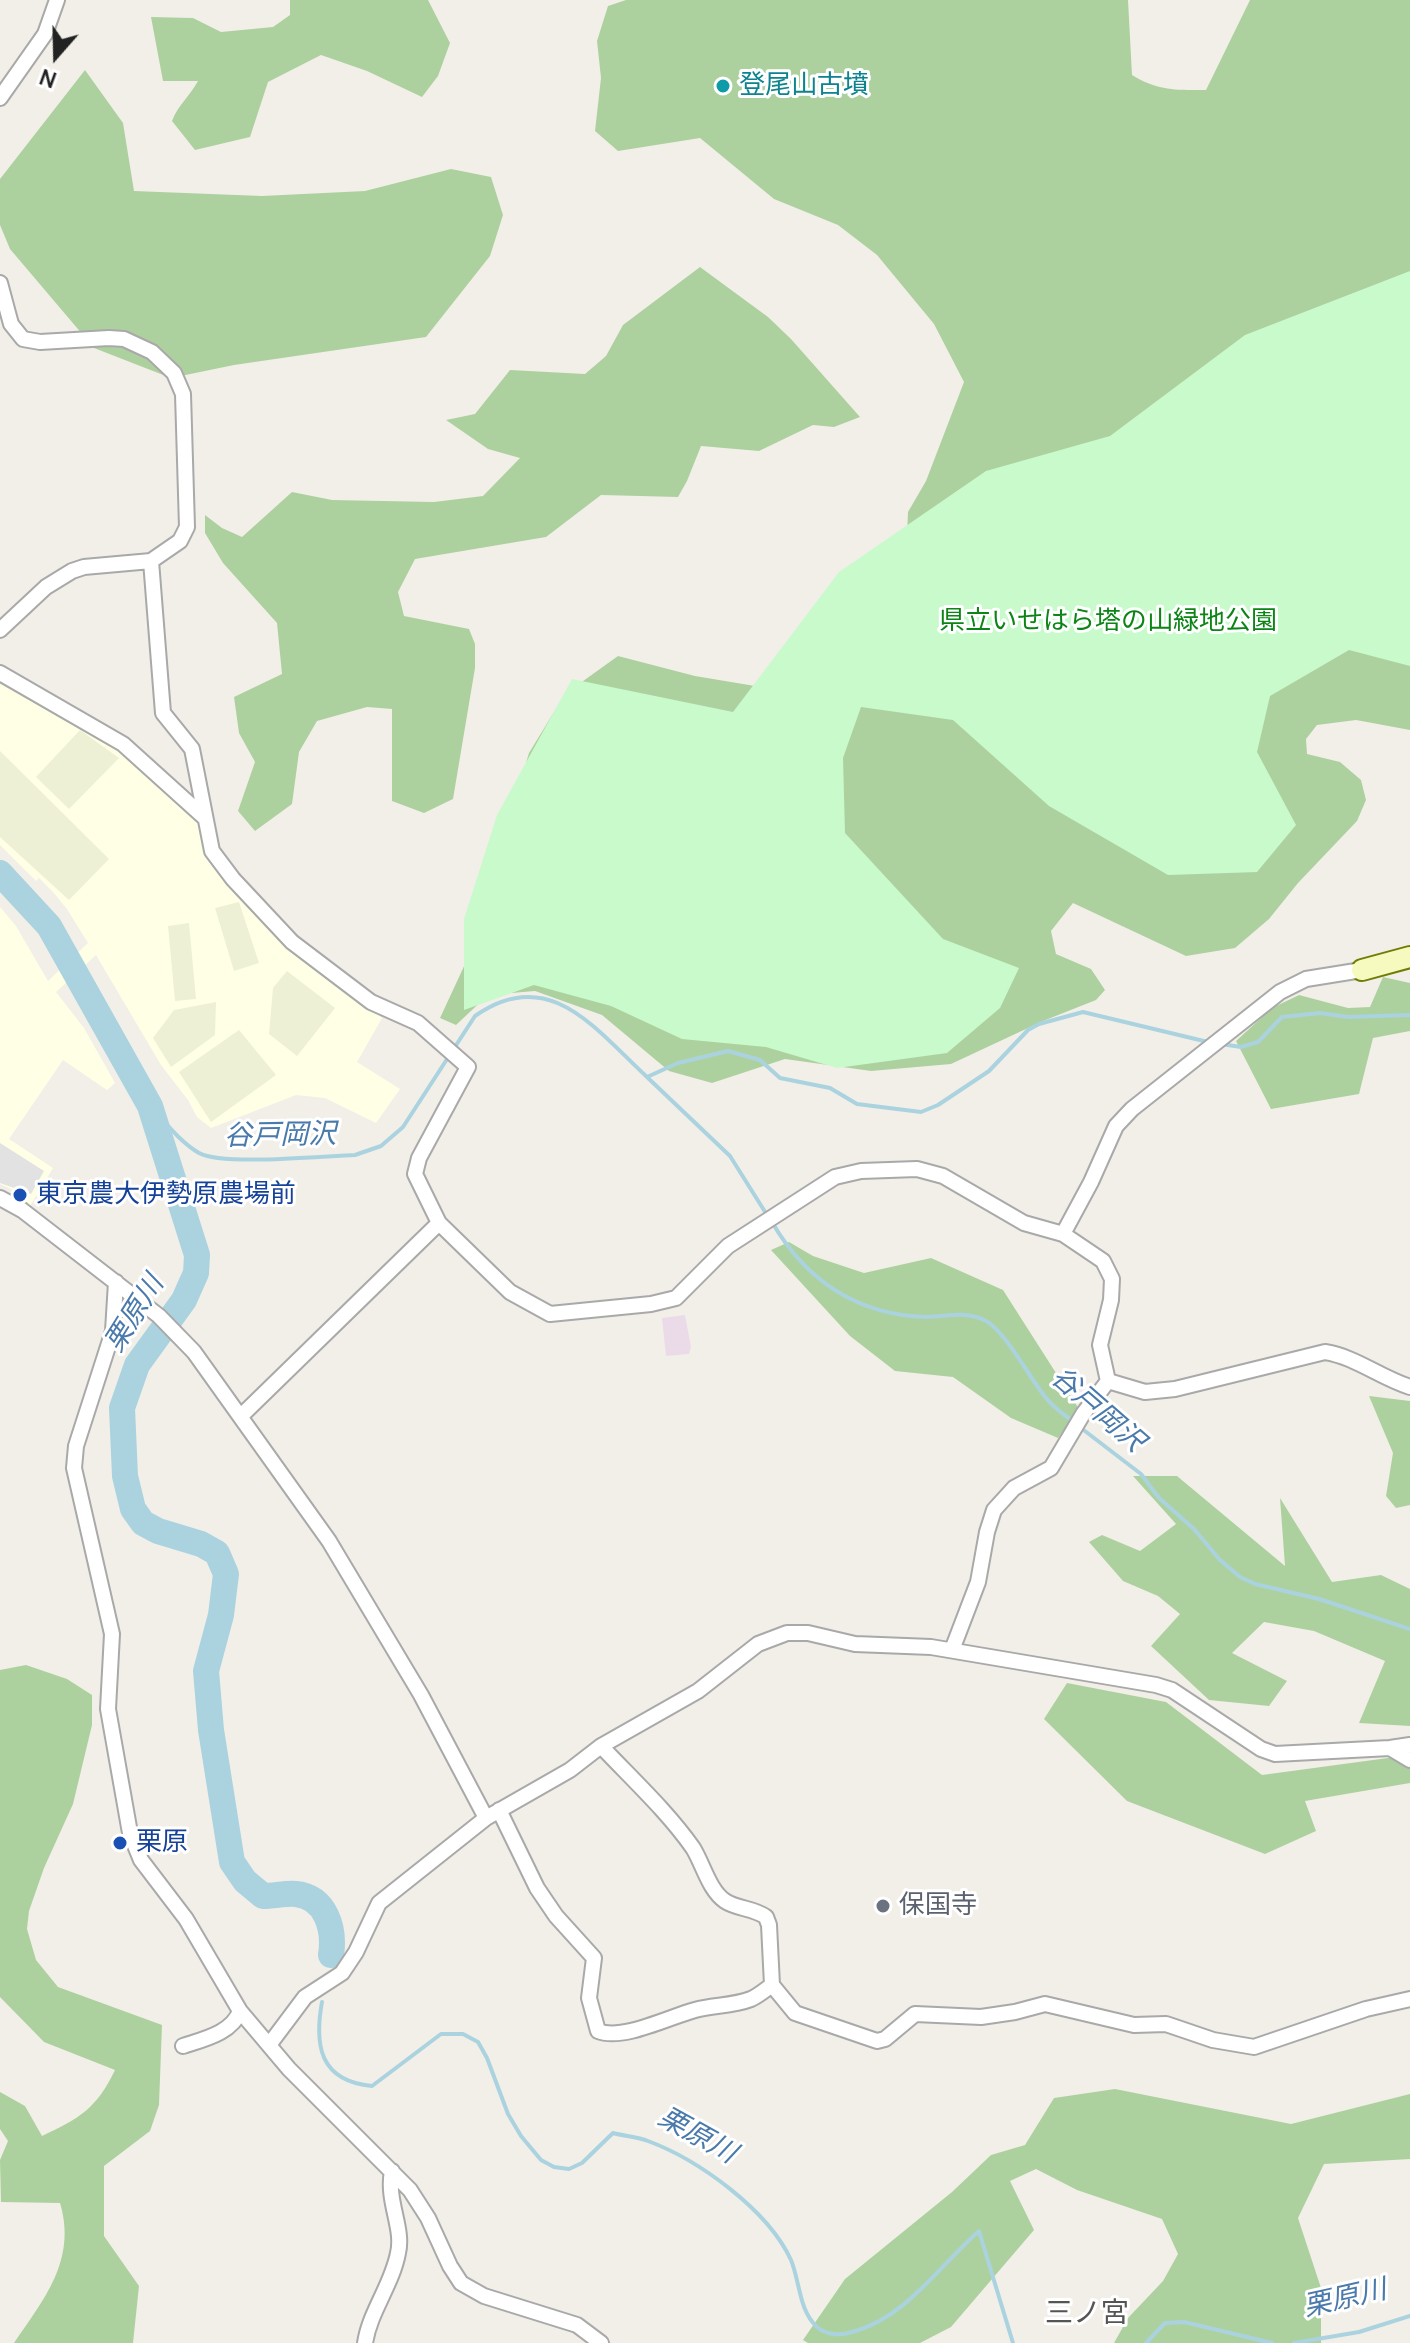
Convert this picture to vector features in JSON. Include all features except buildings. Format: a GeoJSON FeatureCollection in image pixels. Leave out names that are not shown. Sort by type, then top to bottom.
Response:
{"type":"FeatureCollection","features":[{"type":"Feature","properties":{"kind":"street"},"geometry":{"type":"LineString","coordinates":[[0,98],[45,34],[57,0]]}},
{"type":"Feature","properties":{"kind":"street"},"geometry":{"type":"LineString","coordinates":[[0,283],[11,324],[23,339],[40,342],[124,339],[152,352],[174,373],[183,394],[187,527],[180,541],[151,561],[84,567],[72,571],[46,587],[0,630]]}},
{"type":"Feature","properties":{"kind":"street"},"geometry":{"type":"LineString","coordinates":[[151,561],[163,713],[192,749],[212,851],[233,879],[292,942],[371,1002],[418,1023],[468,1067],[415,1167],[415,1174],[439,1223],[510,1292],[550,1314],[651,1304],[676,1298],[728,1246],[835,1177],[861,1171],[917,1169],[943,1176],[1024,1223],[1063,1234],[1094,1253],[1109,1270],[1111,1300],[1100,1345],[1108,1381],[1083,1414],[1051,1468],[1014,1488],[994,1510],[978,1582],[952,1650]]}},
{"type":"Feature","properties":{"kind":"street"},"geometry":{"type":"LineString","coordinates":[[0,673],[95,725],[123,744],[205,818]]}},
{"type":"Feature","properties":{"kind":"street"},"geometry":{"type":"LineString","coordinates":[[1063,1234],[1116,1126],[1132,1109],[1280,992],[1306,979],[1362,970],[1410,957]]}},
{"type":"Feature","properties":{"kind":"street"},"geometry":{"type":"LineString","coordinates":[[0,1198],[22,1210],[159,1316],[194,1352],[241,1416],[329,1541],[537,1888],[556,1916],[594,1958],[589,1998],[598,2031],[606,2034],[641,2028],[697,2010],[742,2002],[754,1998],[772,1985]]}},
{"type":"Feature","properties":{"kind":"street"},"geometry":{"type":"LineString","coordinates":[[241,1416],[439,1223]]}},
{"type":"Feature","properties":{"kind":"street"},"geometry":{"type":"LineString","coordinates":[[116,1282],[113,1331],[73,1458],[112,1634],[108,1709],[130,1833],[141,1860],[186,1919],[240,2011],[289,2069],[410,2190],[461,2283],[484,2296],[577,2325],[601,2343]]}},
{"type":"Feature","properties":{"kind":"street"},"geometry":{"type":"LineString","coordinates":[[1108,1381],[1145,1392],[1175,1389],[1325,1352],[1347,1355],[1371,1371],[1410,1387]]}},
{"type":"Feature","properties":{"kind":"street"},"geometry":{"type":"LineString","coordinates":[[269,2045],[305,1997],[342,1973],[356,1952],[379,1903],[493,1814],[570,1770],[601,1746],[698,1691],[758,1644],[787,1633],[808,1633],[855,1644],[952,1650],[1164,1687],[1261,1749],[1275,1754],[1410,1745]]}},
{"type":"Feature","properties":{"kind":"street"},"geometry":{"type":"LineString","coordinates":[[601,1746],[693,1849],[716,1891],[726,1902],[766,1917],[772,1985],[795,2013],[877,2041],[885,2039],[915,2014],[981,2017],[1045,2004],[1134,2025],[1166,2024],[1213,2040],[1254,2047],[1366,2009],[1410,1999]]}},
{"type":"Feature","properties":{"kind":"street"},"geometry":{"type":"LineString","coordinates":[[1390,1748],[1410,1760]]}},
{"type":"Feature","properties":{"kind":"street"},"geometry":{"type":"LineString","coordinates":[[183,2046],[218,2034],[236,2022],[240,2011]]}},
{"type":"Feature","properties":{"kind":"street"},"geometry":{"type":"LineString","coordinates":[[365,2343],[368,2327],[399,2250],[389,2188],[392,2171]]}},
{"type":"Feature","properties":{"kind":"shaded area"},"geometry":{"type":"Polygon","coordinates":[[[0,678],[127,754],[199,821],[209,861],[236,894],[288,947],[382,1018],[357,1062],[400,1089],[376,1123],[325,1098],[296,1095],[211,1128],[197,1117],[161,1065],[96,955],[56,992],[84,1028],[115,1083],[107,1090],[63,1060],[9,1139],[53,1168],[30,1206],[20,1193],[0,1184],[0,907],[16,926],[48,981],[88,943],[53,892],[39,878],[36,881],[0,845],[0,678]]]}},
{"type":"Feature","properties":{"kind":"shaded area"},"geometry":{"type":"Polygon","coordinates":[[[80,730],[119,758],[69,809],[36,777],[80,730]]]}},
{"type":"Feature","properties":{"kind":"shaded area"},"geometry":{"type":"Polygon","coordinates":[[[0,751],[109,859],[69,900],[0,837],[0,751]]]}},
{"type":"Feature","properties":{"kind":"shaded area"},"geometry":{"type":"Polygon","coordinates":[[[239,902],[259,963],[234,971],[215,908],[239,902]]]}},
{"type":"Feature","properties":{"kind":"shaded area"},"geometry":{"type":"Polygon","coordinates":[[[189,923],[196,999],[175,1001],[168,926],[189,923]]]}},
{"type":"Feature","properties":{"kind":"shaded area"},"geometry":{"type":"Polygon","coordinates":[[[287,971],[335,1008],[297,1056],[269,1034],[273,988],[287,971]]]}},
{"type":"Feature","properties":{"kind":"shaded area"},"geometry":{"type":"Polygon","coordinates":[[[216,1002],[215,1035],[171,1067],[153,1038],[174,1010],[216,1002]]]}},
{"type":"Feature","properties":{"kind":"shaded area"},"geometry":{"type":"Polygon","coordinates":[[[239,1030],[276,1075],[211,1122],[179,1072],[239,1030]]]}},
{"type":"Feature","properties":{"kind":"shaded area"},"geometry":{"type":"Polygon","coordinates":[[[0,1143],[44,1171],[31,1194],[0,1183],[0,1143]]]}},
{"type":"Feature","properties":{"kind":"shaded area"},"geometry":{"type":"Polygon","coordinates":[[[685,1315],[691,1347],[689,1354],[666,1356],[662,1318],[685,1315]]]}},
{"type":"Feature","properties":{"kind":"green space"},"geometry":{"type":"Polygon","coordinates":[[[290,0],[428,0],[450,43],[438,76],[422,97],[367,71],[321,55],[268,82],[250,137],[195,150],[172,121],[198,81],[163,81],[151,17],[193,18],[221,32],[273,27],[290,15],[290,0]]]}},
{"type":"Feature","properties":{"kind":"green space"},"geometry":{"type":"Polygon","coordinates":[[[626,0],[1128,0],[1132,75],[1159,87],[1206,90],[1250,0],[1410,0],[1410,730],[1356,720],[1317,725],[1306,739],[1307,754],[1340,762],[1361,780],[1366,800],[1357,821],[1298,883],[1269,919],[1235,948],[1186,956],[1073,903],[1051,931],[1056,954],[1091,969],[1105,990],[1096,1000],[951,1064],[871,1071],[785,1059],[712,1083],[669,1071],[602,1015],[535,991],[488,995],[456,1025],[440,1018],[466,962],[529,753],[565,694],[618,656],[695,676],[827,698],[907,535],[908,512],[926,481],[964,382],[934,324],[877,255],[838,225],[774,199],[700,138],[618,151],[595,131],[601,78],[597,41],[608,6],[626,0]]]}},
{"type":"Feature","properties":{"kind":"green space"},"geometry":{"type":"Polygon","coordinates":[[[85,70],[123,123],[134,191],[262,196],[365,191],[451,169],[491,177],[503,215],[490,256],[426,337],[234,365],[171,378],[94,348],[10,249],[0,225],[0,179],[85,70]]]}},
{"type":"Feature","properties":{"kind":"green space"},"geometry":{"type":"Polygon","coordinates":[[[700,267],[768,317],[860,417],[834,427],[813,425],[759,451],[701,446],[678,497],[601,495],[546,537],[415,559],[398,592],[404,616],[469,629],[475,644],[475,668],[453,799],[424,813],[392,801],[392,709],[367,707],[317,721],[299,752],[292,804],[255,831],[238,811],[255,762],[239,733],[234,697],[282,674],[277,623],[223,563],[205,533],[205,515],[222,528],[242,537],[292,492],[332,500],[434,502],[483,496],[520,458],[488,449],[446,420],[475,414],[510,370],[585,374],[606,356],[623,325],[700,267]]]}},
{"type":"Feature","properties":{"kind":"green space","name":"県立いせはら塔の山緑地公園"},"geometry":{"type":"Polygon","coordinates":[[[1410,271],[1410,666],[1349,650],[1270,696],[1257,752],[1296,825],[1257,872],[1168,875],[1049,806],[953,720],[861,707],[843,758],[845,833],[943,939],[1019,968],[1000,1008],[947,1053],[837,1068],[766,1047],[682,1039],[611,1006],[534,985],[464,1010],[464,919],[497,815],[572,679],[733,712],[839,572],[986,471],[1110,436],[1245,335],[1410,271]]]}},
{"type":"Feature","properties":{"kind":"green space"},"geometry":{"type":"Polygon","coordinates":[[[1383,977],[1410,983],[1410,1031],[1373,1038],[1359,1094],[1271,1109],[1236,1041],[1272,1008],[1299,995],[1348,1008],[1370,1007],[1383,977]]]}},
{"type":"Feature","properties":{"kind":"green space"},"geometry":{"type":"Polygon","coordinates":[[[789,1242],[813,1256],[864,1273],[931,1258],[1003,1290],[1079,1409],[1058,1438],[1011,1418],[953,1377],[895,1371],[850,1336],[771,1250],[789,1242]]]}},
{"type":"Feature","properties":{"kind":"green space"},"geometry":{"type":"Polygon","coordinates":[[[1369,1396],[1410,1401],[1410,1505],[1396,1508],[1386,1496],[1393,1453],[1369,1396]]]}},
{"type":"Feature","properties":{"kind":"green space"},"geometry":{"type":"Polygon","coordinates":[[[1133,1476],[1177,1476],[1285,1566],[1280,1498],[1332,1582],[1381,1575],[1410,1589],[1410,1726],[1359,1723],[1385,1661],[1314,1631],[1264,1622],[1232,1653],[1287,1681],[1269,1706],[1209,1700],[1151,1646],[1180,1614],[1158,1596],[1123,1581],[1089,1542],[1102,1535],[1140,1551],[1176,1524],[1133,1476]]]}},
{"type":"Feature","properties":{"kind":"green space"},"geometry":{"type":"Polygon","coordinates":[[[26,1665],[67,1679],[92,1695],[92,1725],[73,1804],[44,1868],[29,1911],[27,1929],[36,1960],[58,1987],[162,2025],[159,2105],[150,2131],[104,2166],[104,2236],[139,2286],[133,2343],[14,2343],[55,2278],[64,2243],[64,2224],[60,2203],[1,2202],[0,2160],[8,2141],[0,2129],[0,2092],[25,2106],[42,2136],[86,2111],[101,2094],[115,2070],[44,2042],[0,1997],[0,1670],[26,1665]]]}},
{"type":"Feature","properties":{"kind":"green space"},"geometry":{"type":"Polygon","coordinates":[[[1067,1683],[1166,1702],[1262,1775],[1410,1755],[1410,1783],[1305,1801],[1316,1831],[1265,1854],[1127,1801],[1044,1719],[1067,1683]]]}},
{"type":"Feature","properties":{"kind":"green space"},"geometry":{"type":"Polygon","coordinates":[[[1115,2089],[1291,2124],[1410,2094],[1410,2159],[1324,2164],[1298,2218],[1321,2288],[1321,2343],[1114,2343],[1128,2318],[1163,2281],[1178,2254],[1162,2219],[1077,2190],[1036,2169],[1010,2181],[1034,2230],[951,2327],[920,2343],[808,2343],[803,2340],[845,2279],[952,2192],[991,2155],[1025,2145],[1054,2098],[1115,2089]]]}},
{"type":"Feature","properties":{"kind":"waterway","name":"栗原川"},"geometry":{"type":"LineString","coordinates":[[0,873],[49,926],[150,1106],[197,1255],[196,1273],[184,1300],[137,1365],[122,1408],[125,1476],[133,1509],[143,1523],[217,1553],[226,1574],[221,1615],[206,1671],[211,1730],[232,1862],[245,1881],[263,1896],[296,1894],[315,1901],[330,1925],[331,1955]]}},
{"type":"Feature","properties":{"kind":"waterway","name":"谷戸岡沢"},"geometry":{"type":"LineString","coordinates":[[150,1106],[185,1143],[211,1157],[250,1160],[355,1155],[381,1146],[403,1127],[475,1016],[502,1002],[526,997],[548,1000],[569,1009],[609,1040],[647,1077],[678,1063],[728,1051],[760,1060],[780,1078],[830,1088],[857,1104],[921,1112],[938,1105],[989,1071],[1028,1030],[1083,1012],[1208,1042]]}},
{"type":"Feature","properties":{"kind":"waterway"},"geometry":{"type":"LineString","coordinates":[[1221,1044],[1241,1047],[1258,1042],[1282,1017],[1320,1013],[1348,1017],[1410,1015]]}},
{"type":"Feature","properties":{"kind":"waterway","name":"谷戸岡沢"},"geometry":{"type":"LineString","coordinates":[[648,1078],[730,1156],[767,1215]]}},
{"type":"Feature","properties":{"kind":"waterway","name":"谷戸岡沢"},"geometry":{"type":"LineString","coordinates":[[772,1222],[801,1261],[836,1291],[856,1302],[901,1315],[964,1315],[986,1321],[1010,1345],[1049,1402],[1074,1422]]}},
{"type":"Feature","properties":{"kind":"waterway","name":"谷戸岡沢"},"geometry":{"type":"LineString","coordinates":[[1081,1428],[1141,1474],[1159,1498],[1240,1577],[1410,1629]]}},
{"type":"Feature","properties":{"kind":"waterway","name":"栗原川"},"geometry":{"type":"LineString","coordinates":[[322,2002],[319,2033],[324,2059],[341,2077],[372,2086],[441,2034],[463,2034],[478,2042],[508,2114],[541,2160],[554,2167],[569,2169],[582,2163],[613,2133],[648,2141],[710,2174],[749,2205],[780,2241],[791,2260],[807,2313],[825,2332],[847,2333],[889,2315],[921,2289],[979,2231],[1013,2343]]}},
{"type":"Feature","properties":{"kind":"waterway","name":"栗原川"},"geometry":{"type":"LineString","coordinates":[[1294,2343],[1359,2332],[1410,2316]]}},
{"type":"Feature","properties":{"kind":"waterway","name":"栗原川"},"geometry":{"type":"LineString","coordinates":[[1146,2343],[1165,2323],[1184,2322],[1272,2343]]}},
{"type":"Feature","properties":{"kind":"place","name":"登尾山古墳"},"geometry":{"type":"Point","coordinates":[723,86]}},
{"type":"Feature","properties":{"kind":"place","name":"東京農大伊勢原農場前"},"geometry":{"type":"Point","coordinates":[20,1195]}},
{"type":"Feature","properties":{"kind":"place","name":"栗原"},"geometry":{"type":"Point","coordinates":[120,1843]}},
{"type":"Feature","properties":{"kind":"place","name":"保国寺"},"geometry":{"type":"Point","coordinates":[883,1906]}},
{"type":"Feature","properties":{"kind":"district","name":"三ノ宮"},"geometry":{"type":"Point","coordinates":[1087,2314]}}]}
